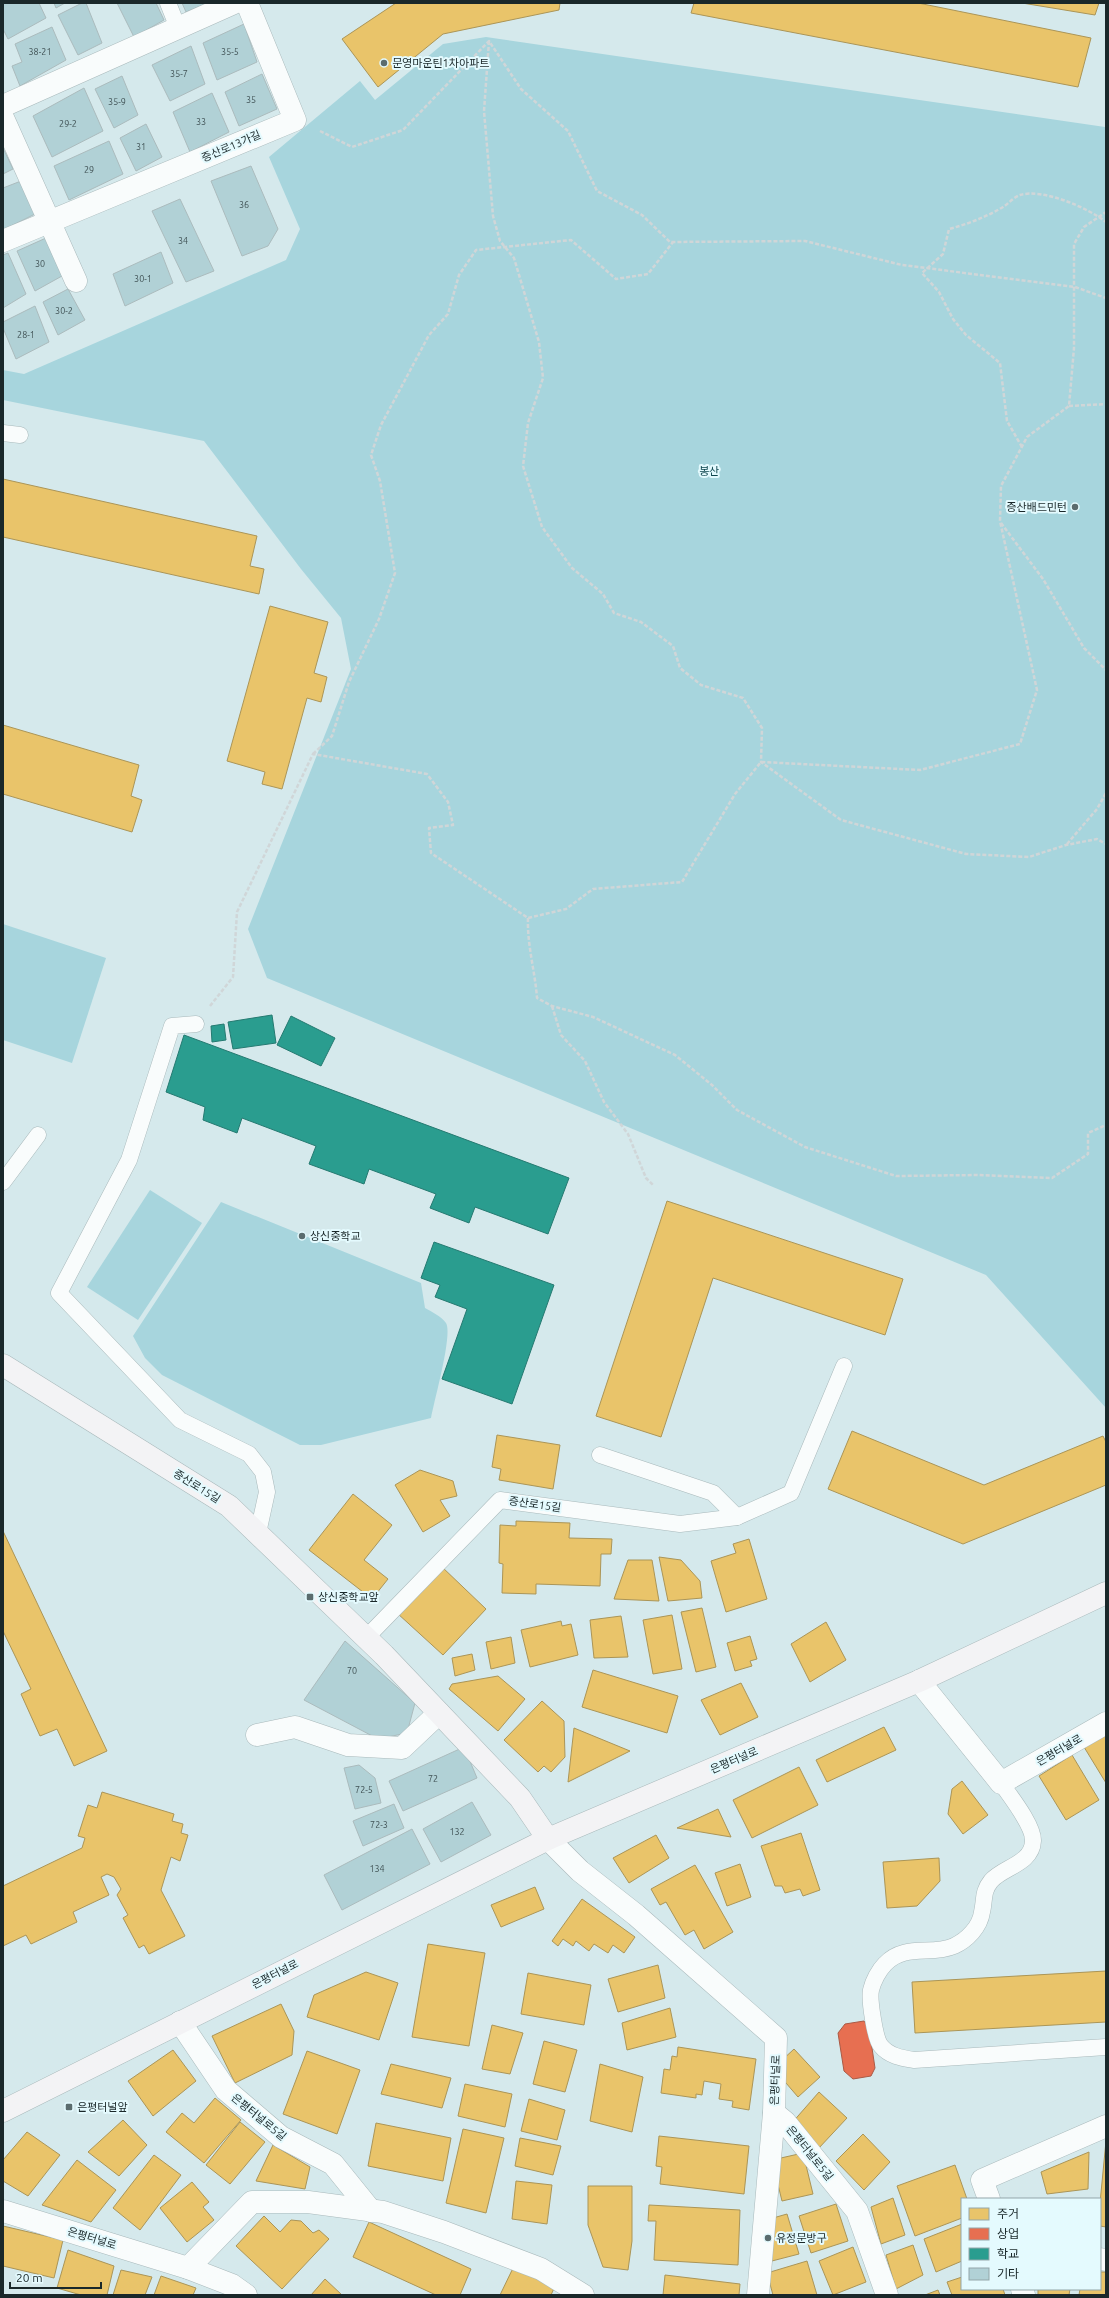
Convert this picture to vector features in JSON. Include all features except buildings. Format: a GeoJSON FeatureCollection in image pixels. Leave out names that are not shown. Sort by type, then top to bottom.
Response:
{"type":"FeatureCollection","features":[{"type":"Feature","properties":{"kind":"main road","name":"증산로15길"},"geometry":{"type":"LineString","coordinates":[[3,1365],[229,1506],[366,1638],[439,1713],[520,1798],[548,1839]]}},
{"type":"Feature","properties":{"kind":"main road","name":"은평터널로"},"geometry":{"type":"LineString","coordinates":[[3,2111],[548,1839],[919,1681],[1106,1593]]}},
{"type":"Feature","properties":{"kind":"street"},"geometry":{"type":"LineString","coordinates":[[3,106],[234,3]]}},
{"type":"Feature","properties":{"kind":"street"},"geometry":{"type":"LineString","coordinates":[[247,3],[296,120]]}},
{"type":"Feature","properties":{"kind":"street"},"geometry":{"type":"LineString","coordinates":[[3,118],[51,221],[76,281]]}},
{"type":"Feature","properties":{"kind":"street","name":"증산로13가길"},"geometry":{"type":"LineString","coordinates":[[3,241],[296,120]]}},
{"type":"Feature","properties":{"kind":"street"},"geometry":{"type":"LineString","coordinates":[[919,1681],[1002,1783]]}},
{"type":"Feature","properties":{"kind":"street"},"geometry":{"type":"LineString","coordinates":[[256,1735],[295,1727],[348,1745],[402,1748],[439,1713]]}},
{"type":"Feature","properties":{"kind":"street","name":"은평터널로"},"geometry":{"type":"LineString","coordinates":[[1002,1783],[1106,1723]]}},
{"type":"Feature","properties":{"kind":"street","name":"은평터널로"},"geometry":{"type":"LineString","coordinates":[[548,1839],[580,1871],[636,1916],[776,2038],[774,2113]]}},
{"type":"Feature","properties":{"kind":"street","name":"은평터널로5길"},"geometry":{"type":"LineString","coordinates":[[180,2022],[226,2090],[282,2137],[333,2164],[371,2211]]}},
{"type":"Feature","properties":{"kind":"street","name":"은평터널로5길"},"geometry":{"type":"LineString","coordinates":[[758,2295],[774,2113]]}},
{"type":"Feature","properties":{"kind":"street","name":"은평터널로5길"},"geometry":{"type":"LineString","coordinates":[[774,2113],[785,2122],[857,2211],[887,2295]]}},
{"type":"Feature","properties":{"kind":"street"},"geometry":{"type":"LineString","coordinates":[[989,2198],[982,2180],[1106,2126]]}},
{"type":"Feature","properties":{"kind":"street"},"geometry":{"type":"LineString","coordinates":[[188,2268],[252,2202],[308,2202],[382,2212],[444,2232],[541,2269],[584,2295]]}},
{"type":"Feature","properties":{"kind":"street","name":"은평터널로"},"geometry":{"type":"LineString","coordinates":[[3,2211],[188,2268],[232,2285],[246,2295]]}},
{"type":"Feature","properties":{"kind":"lane"},"geometry":{"type":"LineString","coordinates":[[168,3],[178,28]]}},
{"type":"Feature","properties":{"kind":"lane"},"geometry":{"type":"LineString","coordinates":[[3,433],[20,435]]}},
{"type":"Feature","properties":{"kind":"lane"},"geometry":{"type":"LineString","coordinates":[[196,1024],[172,1026],[129,1160],[59,1294],[180,1420],[249,1454],[263,1472],[267,1492],[258,1533]]}},
{"type":"Feature","properties":{"kind":"lane"},"geometry":{"type":"LineString","coordinates":[[3,1182],[38,1135]]}},
{"type":"Feature","properties":{"kind":"lane"},"geometry":{"type":"LineString","coordinates":[[600,1454],[713,1493],[737,1517],[791,1493],[844,1366]]}},
{"type":"Feature","properties":{"kind":"lane","name":"증산로15길"},"geometry":{"type":"LineString","coordinates":[[366,1638],[500,1500],[680,1524],[737,1517]]}},
{"type":"Feature","properties":{"kind":"lane"},"geometry":{"type":"LineString","coordinates":[[1002,1783],[1032,1830],[1031,1848],[1024,1859],[989,1883],[983,1893],[983,1912],[978,1924],[967,1938],[953,1946],[910,1950],[896,1955],[885,1963],[871,1992],[876,2039],[889,2053],[914,2060],[1106,2047]]}},
{"type":"Feature","properties":{"kind":"path"},"geometry":{"type":"LineString","coordinates":[[296,120],[352,147],[403,130],[489,41]]}},
{"type":"Feature","properties":{"kind":"path"},"geometry":{"type":"LineString","coordinates":[[489,41],[522,89],[568,131],[597,191],[642,215],[670,242],[805,241],[902,265],[1075,287],[1106,298]]}},
{"type":"Feature","properties":{"kind":"path"},"geometry":{"type":"LineString","coordinates":[[313,754],[427,774],[448,802],[453,825],[429,828],[430,853],[528,918],[566,909],[593,889],[682,882],[735,794],[761,762],[762,728],[743,698],[701,685],[680,668],[673,646],[641,622],[614,614],[602,594],[572,568],[542,527],[522,466],[528,423],[543,378],[540,342],[514,258],[500,242],[493,216],[484,111],[489,41]]}},
{"type":"Feature","properties":{"kind":"path"},"geometry":{"type":"LineString","coordinates":[[1022,447],[1007,421],[1000,363],[966,335],[953,319],[939,292],[922,273],[943,254],[949,229],[977,219],[1003,207],[1020,195],[1044,193],[1099,217],[1106,222]]}},
{"type":"Feature","properties":{"kind":"path"},"geometry":{"type":"LineString","coordinates":[[1069,406],[1074,348],[1074,244],[1084,228],[1106,212]]}},
{"type":"Feature","properties":{"kind":"path"},"geometry":{"type":"LineString","coordinates":[[196,1024],[233,977],[237,912],[313,754],[332,736],[349,682],[379,619],[395,573],[380,482],[371,455],[381,425],[429,335],[448,314],[459,275],[476,250],[571,240],[616,279],[648,274],[673,242]]}},
{"type":"Feature","properties":{"kind":"path"},"geometry":{"type":"LineString","coordinates":[[761,762],[920,770],[1020,744],[1037,690],[1000,521],[1001,486],[1027,437],[1069,406],[1106,404]]}},
{"type":"Feature","properties":{"kind":"path"},"geometry":{"type":"LineString","coordinates":[[1000,521],[1043,579],[1084,648],[1106,670]]}},
{"type":"Feature","properties":{"kind":"path"},"geometry":{"type":"LineString","coordinates":[[761,762],[841,820],[958,852],[1029,857],[1066,845],[1097,839],[1106,844]]}},
{"type":"Feature","properties":{"kind":"path"},"geometry":{"type":"LineString","coordinates":[[1066,845],[1097,809],[1106,792]]}},
{"type":"Feature","properties":{"kind":"path"},"geometry":{"type":"LineString","coordinates":[[528,918],[528,936],[535,970],[537,998],[552,1006],[593,1017],[675,1055],[712,1085],[737,1110],[805,1147],[896,1176],[978,1175],[1052,1178],[1088,1154],[1088,1133],[1106,1125]]}},
{"type":"Feature","properties":{"kind":"path"},"geometry":{"type":"LineString","coordinates":[[552,1006],[561,1035],[586,1061],[604,1102],[628,1134],[646,1178],[654,1186]]}},
{"type":"Feature","properties":{"kind":"green space","name":"봉산"},"geometry":{"type":"Polygon","coordinates":[[[486,37],[1106,126],[1106,1408],[986,1275],[267,978],[248,929],[351,669],[341,618],[301,569],[204,441],[3,400],[3,370],[24,374],[286,260],[300,229],[269,157],[360,81],[375,100],[443,44],[486,37]]]}},
{"type":"Feature","properties":{"kind":"green space"},"geometry":{"type":"Polygon","coordinates":[[[3,924],[106,958],[72,1063],[3,1040],[3,924]]]}},
{"type":"Feature","properties":{"kind":"green space"},"geometry":{"type":"Polygon","coordinates":[[[150,1190],[202,1223],[138,1320],[87,1287],[150,1190]]]}},
{"type":"Feature","properties":{"kind":"green space"},"geometry":{"type":"Polygon","coordinates":[[[221,1202],[421,1283],[425,1308],[436,1314],[446,1323],[447,1330],[445,1353],[431,1418],[321,1445],[300,1445],[162,1375],[145,1358],[133,1336],[221,1202]]]}},
{"type":"Feature","properties":{"kind":"place","name":"문영마운틴1차아파트"},"geometry":{"type":"Point","coordinates":[384,63]}},
{"type":"Feature","properties":{"kind":"place","name":"증산배드민턴"},"geometry":{"type":"Point","coordinates":[1075,507]}},
{"type":"Feature","properties":{"kind":"place","name":"상신중학교"},"geometry":{"type":"Point","coordinates":[302,1236]}},
{"type":"Feature","properties":{"kind":"place","name":"상신중학교앞"},"geometry":{"type":"Point","coordinates":[310,1597]}},
{"type":"Feature","properties":{"kind":"place","name":"은평터널앞"},"geometry":{"type":"Point","coordinates":[69,2107]}},
{"type":"Feature","properties":{"kind":"place","name":"유정문방구"},"geometry":{"type":"Point","coordinates":[768,2238]}}]}
